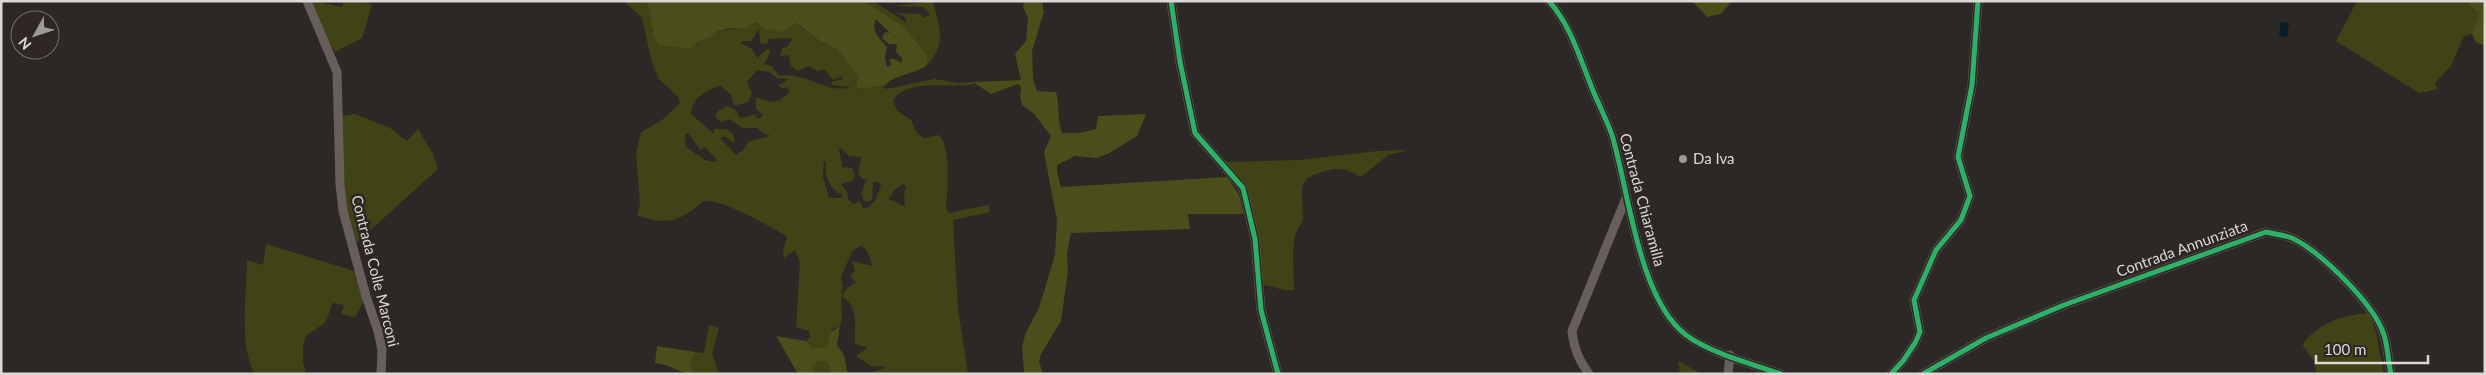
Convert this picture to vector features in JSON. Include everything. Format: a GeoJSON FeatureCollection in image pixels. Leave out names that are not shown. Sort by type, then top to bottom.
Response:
{"type":"FeatureCollection","features":[{"type":"Feature","properties":{"kind":"street","name":"Contrada Colle Marconi"},"geometry":{"type":"LineString","coordinates":[[307,1],[337,72],[340,184],[343,210],[366,296],[378,332],[382,350],[381,374]]}},
{"type":"Feature","properties":{"kind":"street"},"geometry":{"type":"LineString","coordinates":[[1171,1],[1180,62],[1196,133],[1243,188],[1255,239],[1261,310],[1278,374]]}},
{"type":"Feature","properties":{"kind":"street","name":"Contrada Chiaramilla"},"geometry":{"type":"LineString","coordinates":[[1549,1],[1559,12],[1572,38],[1612,134],[1640,253],[1667,316],[1688,336],[1730,356],[1781,374]]}},
{"type":"Feature","properties":{"kind":"street"},"geometry":{"type":"LineString","coordinates":[[1891,374],[1903,361],[1920,332],[1914,300],[1936,250],[1961,220],[1970,196],[1958,157],[1972,85],[1978,1]]}},
{"type":"Feature","properties":{"kind":"street"},"geometry":{"type":"LineString","coordinates":[[1589,374],[1576,353],[1572,332],[1626,198]]}},
{"type":"Feature","properties":{"kind":"street","name":"Contrada Annunziata"},"geometry":{"type":"LineString","coordinates":[[1923,374],[1986,338],[2064,305],[2266,232],[2291,238],[2307,247],[2352,287],[2369,307],[2384,335],[2390,374]]}},
{"type":"Feature","properties":{"kind":"street"},"geometry":{"type":"LineString","coordinates":[[1728,374],[1730,356]]}},
{"type":"Feature","properties":{"kind":"green space"},"geometry":{"type":"Polygon","coordinates":[[[312,1],[342,7],[344,1],[362,1],[372,5],[362,38],[335,52],[323,32],[312,1]]]}},
{"type":"Feature","properties":{"kind":"green space"},"geometry":{"type":"Polygon","coordinates":[[[624,1],[641,1],[648,5],[653,24],[652,31],[696,45],[701,40],[710,38],[716,32],[750,26],[756,22],[759,26],[791,27],[795,23],[821,42],[837,49],[858,76],[856,87],[863,89],[878,85],[887,89],[934,79],[958,83],[973,82],[974,84],[907,89],[898,94],[893,102],[898,111],[911,120],[917,133],[924,138],[939,135],[943,141],[947,159],[946,207],[948,213],[989,205],[990,212],[953,220],[958,308],[968,374],[868,374],[887,367],[871,366],[857,357],[858,354],[868,348],[855,344],[854,313],[848,301],[842,296],[846,289],[856,282],[850,277],[855,270],[852,261],[873,266],[868,252],[861,246],[853,250],[841,277],[843,286],[841,301],[842,319],[840,326],[832,329],[827,348],[813,348],[806,341],[810,337],[809,331],[796,327],[800,263],[795,250],[784,258],[783,250],[787,237],[748,215],[714,202],[702,202],[693,210],[677,219],[658,221],[637,215],[640,205],[636,154],[641,132],[662,120],[680,103],[678,97],[659,79],[652,63],[642,18],[624,1]],[[759,29],[751,41],[743,41],[741,43],[752,49],[757,58],[767,49],[771,51],[764,64],[772,66],[779,76],[789,75],[807,79],[833,88],[851,87],[832,85],[831,82],[843,79],[841,76],[833,80],[824,69],[818,71],[809,66],[798,71],[793,68],[789,55],[780,56],[782,48],[787,47],[793,38],[769,39],[766,44],[760,43],[759,29]],[[757,70],[747,82],[752,93],[748,102],[734,106],[731,95],[721,86],[717,87],[702,94],[697,99],[691,114],[714,134],[714,129],[726,129],[733,134],[735,144],[725,136],[720,138],[736,155],[743,150],[749,141],[771,136],[762,133],[758,128],[743,128],[729,119],[721,122],[715,116],[717,112],[726,106],[735,109],[739,117],[742,118],[756,114],[755,117],[759,119],[763,115],[756,109],[756,97],[771,102],[780,100],[790,92],[786,87],[783,89],[778,84],[782,84],[788,79],[777,78],[769,72],[757,70]],[[688,132],[685,136],[686,147],[705,160],[716,162],[717,160],[705,147],[700,150],[688,132]],[[841,148],[839,150],[843,170],[844,167],[852,168],[855,175],[852,181],[841,184],[847,192],[848,199],[854,204],[859,201],[864,209],[868,208],[875,200],[881,185],[877,181],[873,183],[872,200],[867,202],[863,200],[863,195],[860,196],[867,179],[864,180],[858,174],[861,157],[849,156],[841,148]],[[824,161],[823,177],[829,198],[840,198],[843,195],[834,190],[828,182],[826,162],[824,161]],[[904,184],[895,189],[889,199],[905,207],[904,193],[906,187],[904,184]]]}},
{"type":"Feature","properties":{"kind":"green space"},"geometry":{"type":"Polygon","coordinates":[[[641,1],[863,1],[904,26],[928,56],[926,66],[893,79],[884,86],[856,87],[858,76],[837,49],[821,42],[796,23],[782,32],[762,28],[756,22],[746,28],[731,28],[716,32],[710,38],[701,40],[690,49],[659,45],[654,36],[648,5],[641,1]],[[876,19],[874,24],[875,31],[887,47],[885,57],[887,67],[892,65],[889,60],[892,58],[902,63],[902,58],[896,52],[897,44],[889,44],[882,38],[885,32],[890,33],[876,19]]]}},
{"type":"Feature","properties":{"kind":"green space"},"geometry":{"type":"Polygon","coordinates":[[[863,1],[873,1],[907,23],[905,17],[896,13],[920,14],[924,18],[930,14],[923,7],[894,6],[933,1],[940,35],[937,50],[926,66],[928,56],[904,26],[863,1]]]}},
{"type":"Feature","properties":{"kind":"green space"},"geometry":{"type":"Polygon","coordinates":[[[1024,1],[1042,1],[1044,12],[1032,51],[1033,79],[1037,91],[1056,92],[1062,133],[1080,133],[1096,129],[1098,116],[1146,114],[1137,136],[1108,154],[1096,158],[1075,156],[1057,165],[1061,187],[1227,177],[1239,195],[1244,214],[1188,214],[1190,229],[1071,233],[1067,253],[1068,271],[1061,321],[1041,354],[1039,361],[1043,374],[1024,374],[1022,346],[1026,332],[1039,308],[1055,255],[1057,220],[1044,152],[1051,136],[1034,114],[1022,105],[1021,87],[1018,84],[991,94],[973,82],[1021,80],[1015,54],[1026,41],[1028,18],[1023,7],[1024,1]]]}},
{"type":"Feature","properties":{"kind":"green space"},"geometry":{"type":"Polygon","coordinates":[[[1692,1],[1732,1],[1721,14],[1707,17],[1692,1]]]}},
{"type":"Feature","properties":{"kind":"green space"},"geometry":{"type":"Polygon","coordinates":[[[2357,1],[2469,1],[2471,7],[2479,13],[2472,34],[2464,36],[2451,66],[2435,83],[2438,89],[2419,93],[2336,41],[2357,1]]]}},
{"type":"Feature","properties":{"kind":"green space"},"geometry":{"type":"Polygon","coordinates":[[[2469,1],[2485,1],[2483,8],[2485,46],[2476,42],[2472,34],[2479,13],[2471,7],[2469,1]]]}},
{"type":"Feature","properties":{"kind":"green space"},"geometry":{"type":"Polygon","coordinates":[[[355,114],[390,128],[407,141],[418,129],[433,154],[438,169],[355,244],[345,203],[341,116],[355,114]]]}},
{"type":"Feature","properties":{"kind":"green space"},"geometry":{"type":"Polygon","coordinates":[[[1410,150],[1388,155],[1361,177],[1346,170],[1334,169],[1307,178],[1302,187],[1303,220],[1295,235],[1293,252],[1294,290],[1263,285],[1257,233],[1248,189],[1224,162],[1299,160],[1378,151],[1410,150]]]}},
{"type":"Feature","properties":{"kind":"green space"},"geometry":{"type":"Polygon","coordinates":[[[266,244],[358,272],[365,299],[355,317],[341,314],[344,305],[333,303],[325,323],[307,335],[303,344],[303,361],[306,374],[255,374],[250,362],[245,334],[247,260],[263,265],[266,244]]]}},
{"type":"Feature","properties":{"kind":"green space"},"geometry":{"type":"Polygon","coordinates":[[[2369,313],[2376,332],[2384,374],[2317,374],[2313,359],[2303,346],[2304,342],[2318,329],[2334,321],[2369,313]]]}},
{"type":"Feature","properties":{"kind":"green space"},"geometry":{"type":"Polygon","coordinates":[[[709,325],[719,328],[712,354],[719,374],[694,374],[690,362],[696,352],[704,353],[709,325]]]}},
{"type":"Feature","properties":{"kind":"green space"},"geometry":{"type":"Polygon","coordinates":[[[840,326],[837,345],[844,355],[847,371],[853,374],[832,374],[827,361],[819,361],[811,367],[816,374],[798,374],[776,336],[806,341],[813,348],[827,348],[830,333],[840,326]]]}},
{"type":"Feature","properties":{"kind":"green space"},"geometry":{"type":"Polygon","coordinates":[[[657,346],[696,352],[690,362],[694,374],[655,363],[657,346]]]}},
{"type":"Feature","properties":{"kind":"green space"},"geometry":{"type":"Polygon","coordinates":[[[819,361],[827,361],[832,374],[816,374],[810,367],[819,361]]]}},
{"type":"Feature","properties":{"kind":"green space"},"geometry":{"type":"Polygon","coordinates":[[[1678,361],[1702,374],[1680,374],[1678,361]]]}},
{"type":"Feature","properties":{"kind":"water"},"geometry":{"type":"Polygon","coordinates":[[[2281,22],[2289,23],[2287,37],[2279,36],[2281,22]]]}},
{"type":"Feature","properties":{"kind":"cycle path"},"geometry":{"type":"LineString","coordinates":[[1171,1],[1180,62],[1195,133],[1243,188],[1255,239],[1261,310],[1278,374]]}},
{"type":"Feature","properties":{"kind":"cycle path"},"geometry":{"type":"LineString","coordinates":[[1549,1],[1570,33],[1612,135],[1637,242],[1657,296],[1670,318],[1686,335],[1707,347],[1781,374]]}},
{"type":"Feature","properties":{"kind":"cycle path"},"geometry":{"type":"LineString","coordinates":[[1891,374],[1903,361],[1920,332],[1914,300],[1936,250],[1961,220],[1970,196],[1958,157],[1972,85],[1978,1]]}},
{"type":"Feature","properties":{"kind":"cycle path"},"geometry":{"type":"LineString","coordinates":[[1923,374],[1986,338],[2064,305],[2266,232],[2292,238],[2304,245],[2346,280],[2379,323],[2384,335],[2391,374]]}},
{"type":"Feature","properties":{"kind":"place","name":"Da Iva"},"geometry":{"type":"Point","coordinates":[1683,159]}}]}
